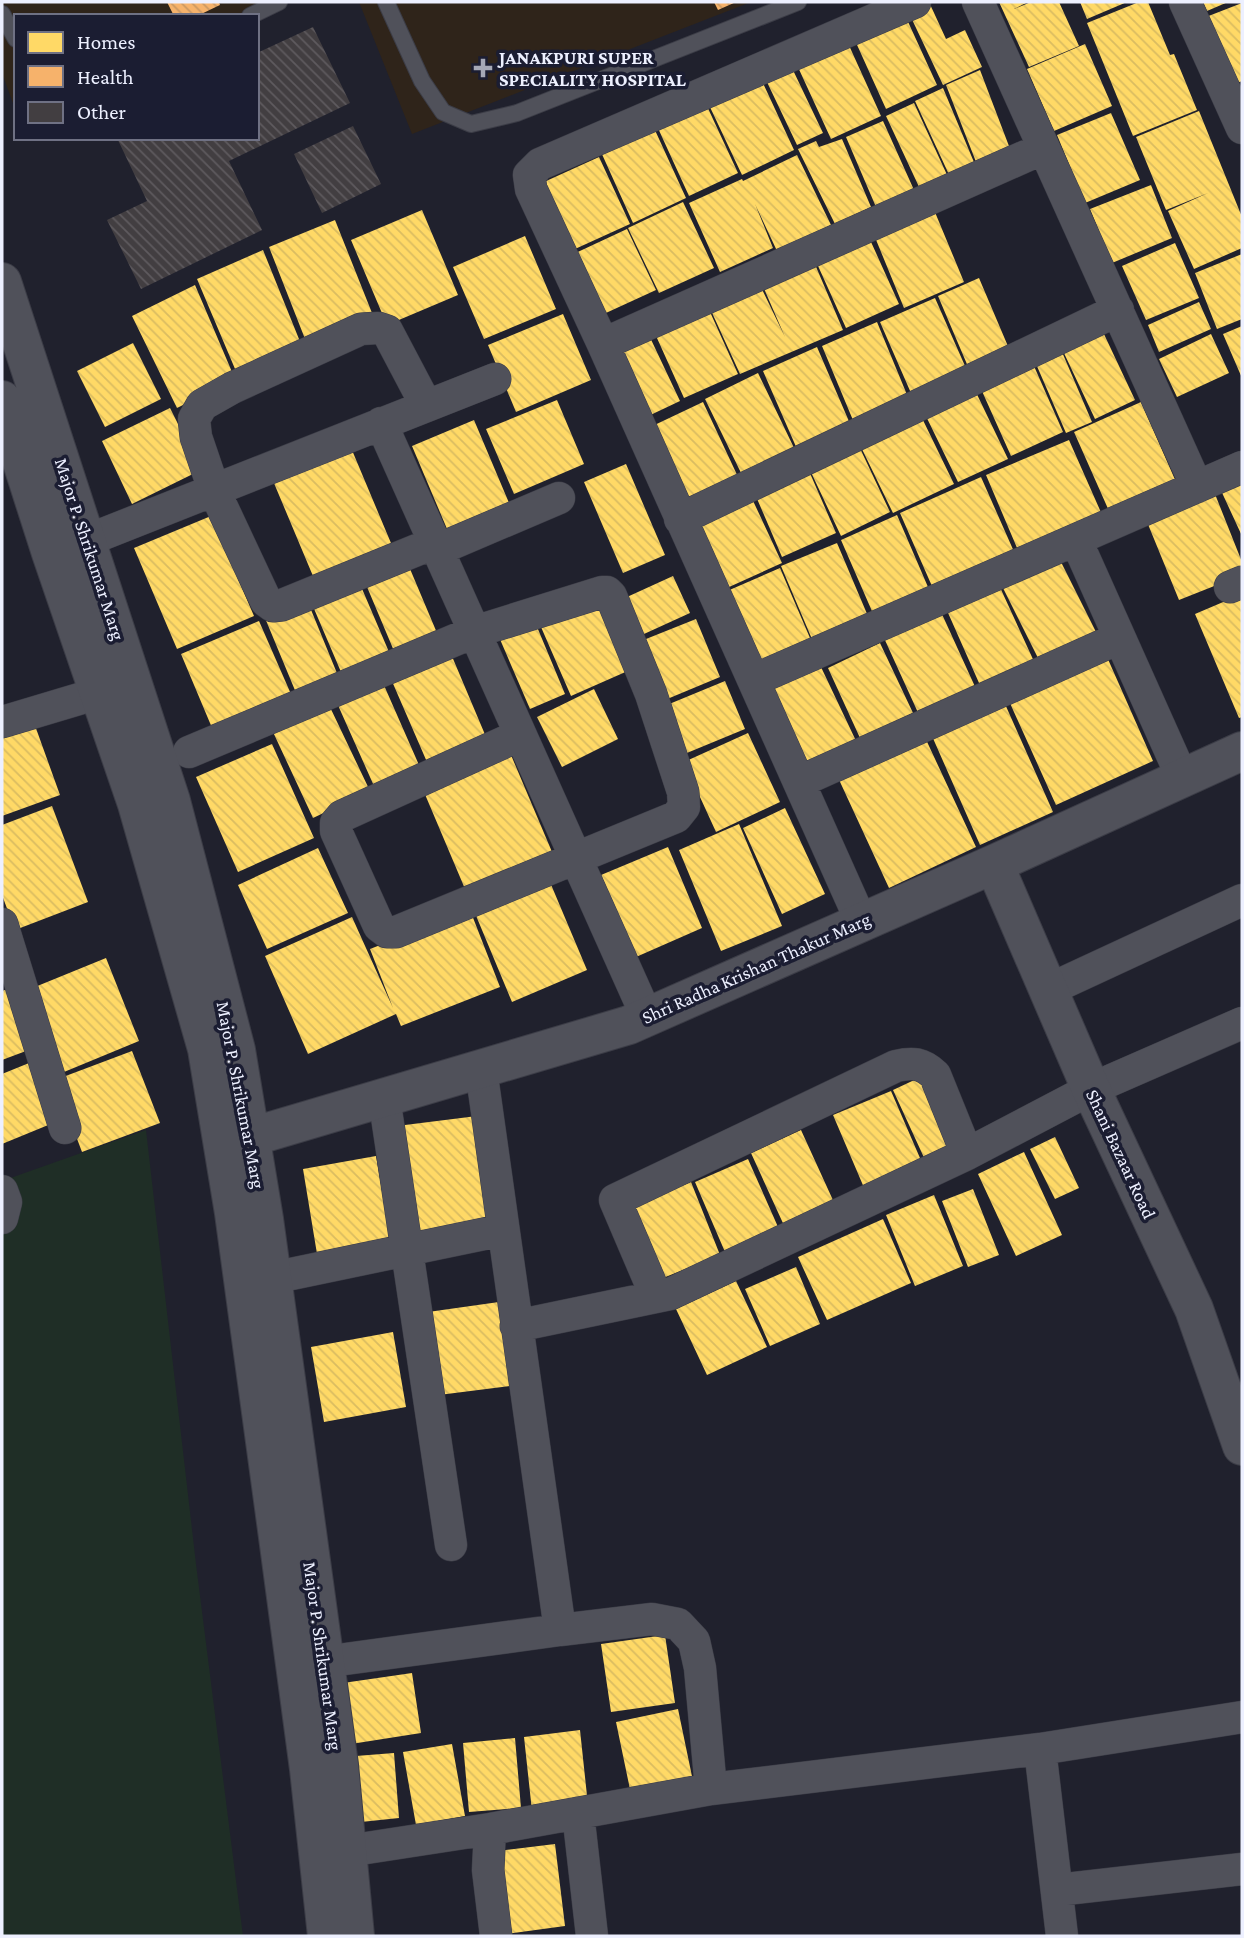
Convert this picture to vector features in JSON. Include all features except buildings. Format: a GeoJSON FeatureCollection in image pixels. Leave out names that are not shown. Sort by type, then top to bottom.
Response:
{"type":"FeatureCollection","features":[{"type":"Feature","properties":{"kind":"street"},"geometry":{"type":"LineString","coordinates":[[861,921],[603,344],[531,190],[529,175],[540,164],[915,2]]}},
{"type":"Feature","properties":{"kind":"street"},"geometry":{"type":"LineString","coordinates":[[978,2],[1197,487]]}},
{"type":"Feature","properties":{"kind":"street"},"geometry":{"type":"LineString","coordinates":[[1185,2],[1242,128]]}},
{"type":"Feature","properties":{"kind":"street"},"geometry":{"type":"LineString","coordinates":[[603,344],[1044,148]]}},
{"type":"Feature","properties":{"kind":"street","name":"Major P. Shrikumar Marg"},"geometry":{"type":"LineString","coordinates":[[2,282],[171,801],[236,1050],[236,1226],[308,1756],[327,1936]]}},
{"type":"Feature","properties":{"kind":"street"},"geometry":{"type":"LineString","coordinates":[[680,519],[1118,310]]}},
{"type":"Feature","properties":{"kind":"street"},"geometry":{"type":"LineString","coordinates":[[426,405],[387,331],[378,328],[361,329],[232,388],[202,405],[194,419],[196,438],[214,490],[265,601],[273,606],[282,605],[559,498]]}},
{"type":"Feature","properties":{"kind":"street"},"geometry":{"type":"LineString","coordinates":[[88,540],[495,379]]}},
{"type":"Feature","properties":{"kind":"street"},"geometry":{"type":"LineString","coordinates":[[5,422],[47,418]]}},
{"type":"Feature","properties":{"kind":"street","name":"Major P. Shrikumar Marg"},"geometry":{"type":"LineString","coordinates":[[5,422],[138,804],[207,1049],[237,1140],[272,1278],[339,1765],[355,1936]]}},
{"type":"Feature","properties":{"kind":"street"},"geometry":{"type":"LineString","coordinates":[[381,423],[647,1017]]}},
{"type":"Feature","properties":{"kind":"street"},"geometry":{"type":"LineString","coordinates":[[754,680],[1242,467]]}},
{"type":"Feature","properties":{"kind":"street"},"geometry":{"type":"LineString","coordinates":[[1076,540],[1182,777]]}},
{"type":"Feature","properties":{"kind":"street"},"geometry":{"type":"LineString","coordinates":[[189,752],[474,632],[607,592],[651,694],[683,792],[684,807],[676,817],[396,932],[387,932],[379,926],[336,831],[336,823],[342,816],[520,735]]}},
{"type":"Feature","properties":{"kind":"street"},"geometry":{"type":"LineString","coordinates":[[799,782],[1119,638]]}},
{"type":"Feature","properties":{"kind":"street"},"geometry":{"type":"LineString","coordinates":[[2,722],[99,693]]}},
{"type":"Feature","properties":{"kind":"street","name":"Shri Radha Krishan Thakur Marg"},"geometry":{"type":"LineString","coordinates":[[237,1140],[629,1025],[1242,751]]}},
{"type":"Feature","properties":{"kind":"street","name":"Shani Bazaar Road"},"geometry":{"type":"LineString","coordinates":[[994,864],[1091,1089],[1194,1308],[1242,1446]]}},
{"type":"Feature","properties":{"kind":"street"},"geometry":{"type":"LineString","coordinates":[[1048,990],[1242,900]]}},
{"type":"Feature","properties":{"kind":"street"},"geometry":{"type":"LineString","coordinates":[[2,924],[65,1128]]}},
{"type":"Feature","properties":{"kind":"street"},"geometry":{"type":"LineString","coordinates":[[516,1326],[670,1294],[967,1154],[1091,1089],[1242,1023]]}},
{"type":"Feature","properties":{"kind":"street"},"geometry":{"type":"LineString","coordinates":[[656,1296],[615,1200],[896,1066],[912,1062],[925,1066],[935,1075],[967,1154]]}},
{"type":"Feature","properties":{"kind":"street"},"geometry":{"type":"LineString","coordinates":[[481,1069],[560,1630]]}},
{"type":"Feature","properties":{"kind":"street"},"geometry":{"type":"LineString","coordinates":[[384,1097],[451,1545]]}},
{"type":"Feature","properties":{"kind":"street"},"geometry":{"type":"LineString","coordinates":[[2,1191],[6,1202],[2,1218]]}},
{"type":"Feature","properties":{"kind":"street"},"geometry":{"type":"LineString","coordinates":[[272,1278],[503,1230]]}},
{"type":"Feature","properties":{"kind":"street"},"geometry":{"type":"LineString","coordinates":[[323,1662],[652,1619],[678,1624],[694,1641],[700,1668],[711,1790]]}},
{"type":"Feature","properties":{"kind":"street"},"geometry":{"type":"LineString","coordinates":[[347,1851],[711,1790],[1040,1749],[1242,1717]]}},
{"type":"Feature","properties":{"kind":"street"},"geometry":{"type":"LineString","coordinates":[[1040,1749],[1062,1936]]}},
{"type":"Feature","properties":{"kind":"street"},"geometry":{"type":"LineString","coordinates":[[578,1813],[593,1936]]}},
{"type":"Feature","properties":{"kind":"street"},"geometry":{"type":"LineString","coordinates":[[490,1829],[488,1870],[496,1936]]}},
{"type":"Feature","properties":{"kind":"street"},"geometry":{"type":"LineString","coordinates":[[1057,1890],[1242,1869]]}},
{"type":"Feature","properties":{"kind":"lane"},"geometry":{"type":"LineString","coordinates":[[254,14],[279,2]]}},
{"type":"Feature","properties":{"kind":"lane"},"geometry":{"type":"LineString","coordinates":[[386,2],[422,81],[443,112],[471,124],[517,113],[798,2]]}},
{"type":"Feature","properties":{"kind":"lane"},"geometry":{"type":"LineString","coordinates":[[2,14],[14,35]]}},
{"type":"Feature","properties":{"kind":"shaded area"},"geometry":{"type":"Polygon","coordinates":[[[2,2],[273,2],[243,14],[14,14],[14,106],[2,73],[2,2]]]}},
{"type":"Feature","properties":{"kind":"shaded area","name":"JANAKPURI SUPER SPECIALITY HOSPITAL"},"geometry":{"type":"Polygon","coordinates":[[[359,2],[751,2],[412,134],[359,2]]]}},
{"type":"Feature","properties":{"kind":"green space"},"geometry":{"type":"Polygon","coordinates":[[[146,1130],[196,1564],[243,1936],[2,1936],[2,1181],[146,1130]]]}},
{"type":"Feature","properties":{"kind":"place","name":"JANAKPURI SUPER SPECIALITY HOSPITAL"},"geometry":{"type":"Point","coordinates":[483,68]}}]}
